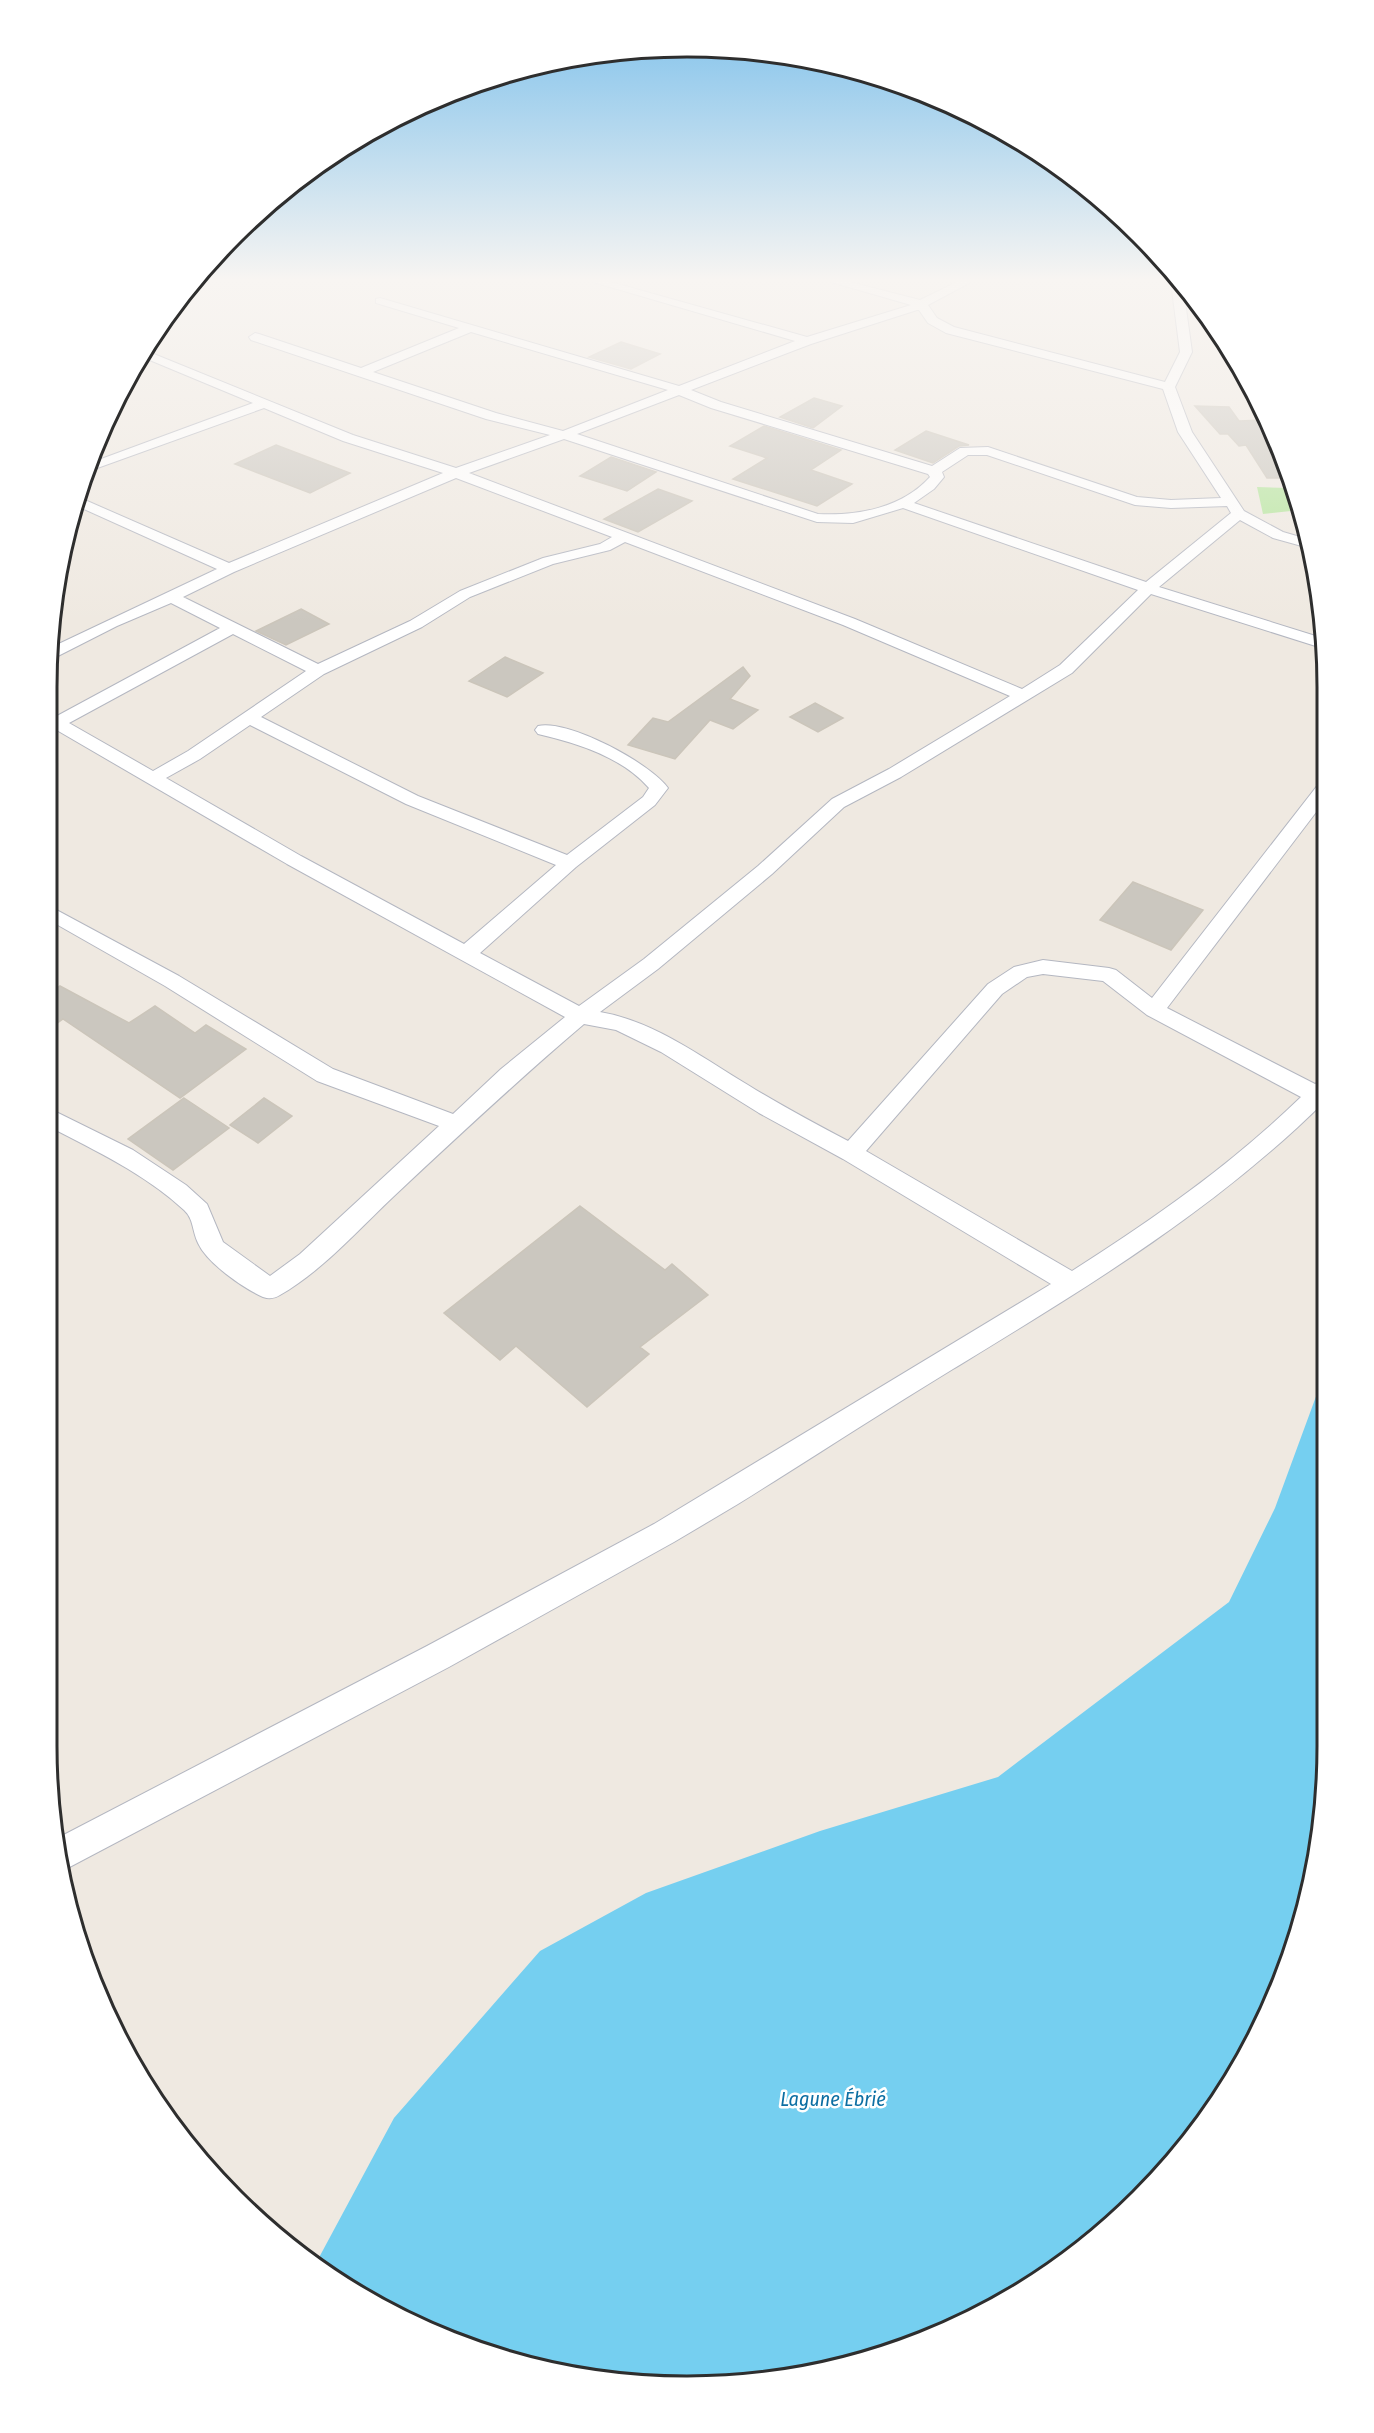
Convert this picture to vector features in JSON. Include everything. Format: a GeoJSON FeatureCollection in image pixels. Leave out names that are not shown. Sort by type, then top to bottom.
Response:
{"type":"FeatureCollection","features":[{"type":"Feature","properties":{"kind":"street"},"geometry":{"type":"LineString","coordinates":[[243,396],[348,438],[456,473],[849,622],[1022,695]]}},
{"type":"Feature","properties":{"kind":"street"},"geometry":{"type":"LineString","coordinates":[[431,396],[491,416],[591,442],[818,518],[841,520],[871,514],[902,503],[932,485],[937,477],[934,471],[716,405],[693,396]]}},
{"type":"Feature","properties":{"kind":"street"},"geometry":{"type":"LineString","coordinates":[[58,650],[229,568],[456,473],[563,435],[661,396]]}},
{"type":"Feature","properties":{"kind":"street"},"geometry":{"type":"LineString","coordinates":[[1171,396],[1185,432],[1235,508],[1278,535],[1300,542]]}},
{"type":"Feature","properties":{"kind":"street"},"geometry":{"type":"LineString","coordinates":[[98,465],[263,404]]}},
{"type":"Feature","properties":{"kind":"street"},"geometry":{"type":"LineString","coordinates":[[934,471],[965,451],[988,451],[1135,501],[1235,508]]}},
{"type":"Feature","properties":{"kind":"street"},"geometry":{"type":"LineString","coordinates":[[902,503],[1148,588],[1316,641]]}},
{"type":"Feature","properties":{"kind":"street"},"geometry":{"type":"LineString","coordinates":[[84,504],[229,568]]}},
{"type":"Feature","properties":{"kind":"street"},"geometry":{"type":"LineString","coordinates":[[57,1121],[157,1174],[205,1216],[206,1231],[213,1249],[270,1289],[309,1261],[455,1123],[580,1016],[651,964],[765,870],[838,803],[895,773],[1065,669],[1235,508]]}},
{"type":"Feature","properties":{"kind":"street"},"geometry":{"type":"LineString","coordinates":[[152,779],[194,755],[318,670],[416,624],[465,594],[548,561],[605,547],[624,537]]}},
{"type":"Feature","properties":{"kind":"street"},"geometry":{"type":"LineString","coordinates":[[171,597],[318,670]]}},
{"type":"Feature","properties":{"kind":"street"},"geometry":{"type":"LineString","coordinates":[[57,718],[233,627]]}},
{"type":"Feature","properties":{"kind":"street"},"geometry":{"type":"LineString","coordinates":[[250,718],[412,800],[569,863]]}},
{"type":"Feature","properties":{"kind":"street"},"geometry":{"type":"LineString","coordinates":[[57,724],[294,860],[467,952],[580,1016],[621,1023],[669,1047],[767,1107],[1071,1283]]}},
{"type":"Feature","properties":{"kind":"street"},"geometry":{"type":"LineString","coordinates":[[467,952],[569,863],[650,801],[659,788],[650,776],[625,760],[561,733],[544,730]]}},
{"type":"Feature","properties":{"kind":"street"},"geometry":{"type":"LineString","coordinates":[[1154,1010],[1317,798]]}},
{"type":"Feature","properties":{"kind":"street"},"geometry":{"type":"LineString","coordinates":[[57,916],[172,981],[325,1076],[455,1123]]}},
{"type":"Feature","properties":{"kind":"street"},"geometry":{"type":"LineString","coordinates":[[851,1154],[995,989],[1021,972],[1043,967],[1109,975],[1154,1010],[1317,1090]]}},
{"type":"Feature","properties":{"kind":"street"},"geometry":{"type":"LineString","coordinates":[[66,1852],[256,1753],[666,1532],[1071,1283],[1191,1206],[1281,1131],[1317,1096]]}},
{"type":"Feature","properties":{"kind":"green space"},"geometry":{"type":"Polygon","coordinates":[[[1257,487],[1285,488],[1292,511],[1263,514],[1257,487]]]}},
{"type":"Feature","properties":{"kind":"water","name":"Lagune Ébrié"},"geometry":{"type":"Polygon","coordinates":[[[1317,1394],[1316,1787],[1312,1828],[1296,1909],[1284,1949],[1252,2025],[1211,2096],[1161,2161],[1102,2220],[1071,2246],[1002,2292],[966,2311],[890,2343],[850,2355],[769,2371],[687,2376],[605,2371],[524,2355],[484,2343],[408,2311],[372,2292],[319,2257],[394,2118],[540,1951],[646,1893],[820,1831],[998,1777],[1229,1602],[1275,1508],[1317,1394]]]}},
{"type":"Feature","properties":{"kind":"building"},"geometry":{"type":"Polygon","coordinates":[[[814,398],[842,406],[813,428],[780,417],[814,398]]]}},
{"type":"Feature","properties":{"kind":"building"},"geometry":{"type":"Polygon","coordinates":[[[1195,406],[1229,407],[1239,421],[1257,420],[1282,478],[1267,478],[1246,445],[1239,446],[1228,434],[1220,434],[1195,406]]]}},
{"type":"Feature","properties":{"kind":"building"},"geometry":{"type":"Polygon","coordinates":[[[764,426],[841,450],[811,470],[852,484],[817,506],[733,479],[767,458],[730,446],[764,426]]]}},
{"type":"Feature","properties":{"kind":"building"},"geometry":{"type":"Polygon","coordinates":[[[926,431],[969,445],[959,446],[933,463],[895,450],[926,431]]]}},
{"type":"Feature","properties":{"kind":"building"},"geometry":{"type":"Polygon","coordinates":[[[276,445],[350,473],[310,493],[235,464],[276,445]]]}},
{"type":"Feature","properties":{"kind":"building"},"geometry":{"type":"Polygon","coordinates":[[[611,457],[656,472],[627,491],[580,476],[611,457]]]}},
{"type":"Feature","properties":{"kind":"building"},"geometry":{"type":"Polygon","coordinates":[[[658,489],[692,501],[638,532],[604,519],[658,489]]]}},
{"type":"Feature","properties":{"kind":"building"},"geometry":{"type":"Polygon","coordinates":[[[301,609],[329,624],[286,645],[256,631],[301,609]]]}},
{"type":"Feature","properties":{"kind":"building"},"geometry":{"type":"Polygon","coordinates":[[[505,657],[543,673],[507,697],[469,681],[505,657]]]}},
{"type":"Feature","properties":{"kind":"building"},"geometry":{"type":"Polygon","coordinates":[[[743,667],[750,676],[730,699],[758,710],[733,729],[710,720],[675,759],[628,745],[653,718],[668,722],[743,667]]]}},
{"type":"Feature","properties":{"kind":"building"},"geometry":{"type":"Polygon","coordinates":[[[815,703],[843,718],[818,732],[790,717],[815,703]]]}},
{"type":"Feature","properties":{"kind":"building"},"geometry":{"type":"Polygon","coordinates":[[[1133,882],[1203,910],[1171,950],[1100,920],[1133,882]]]}},
{"type":"Feature","properties":{"kind":"building"},"geometry":{"type":"Polygon","coordinates":[[[60,986],[129,1023],[155,1006],[195,1033],[206,1025],[246,1049],[180,1098],[63,1019],[57,1023],[57,988],[60,986]]]}},
{"type":"Feature","properties":{"kind":"building"},"geometry":{"type":"Polygon","coordinates":[[[184,1098],[229,1128],[173,1170],[128,1139],[184,1098]]]}},
{"type":"Feature","properties":{"kind":"building"},"geometry":{"type":"Polygon","coordinates":[[[264,1098],[292,1116],[258,1143],[230,1125],[264,1098]]]}},
{"type":"Feature","properties":{"kind":"building"},"geometry":{"type":"Polygon","coordinates":[[[580,1206],[665,1270],[672,1264],[708,1295],[640,1347],[649,1354],[587,1407],[516,1346],[500,1360],[444,1313],[580,1206]]]}}]}
